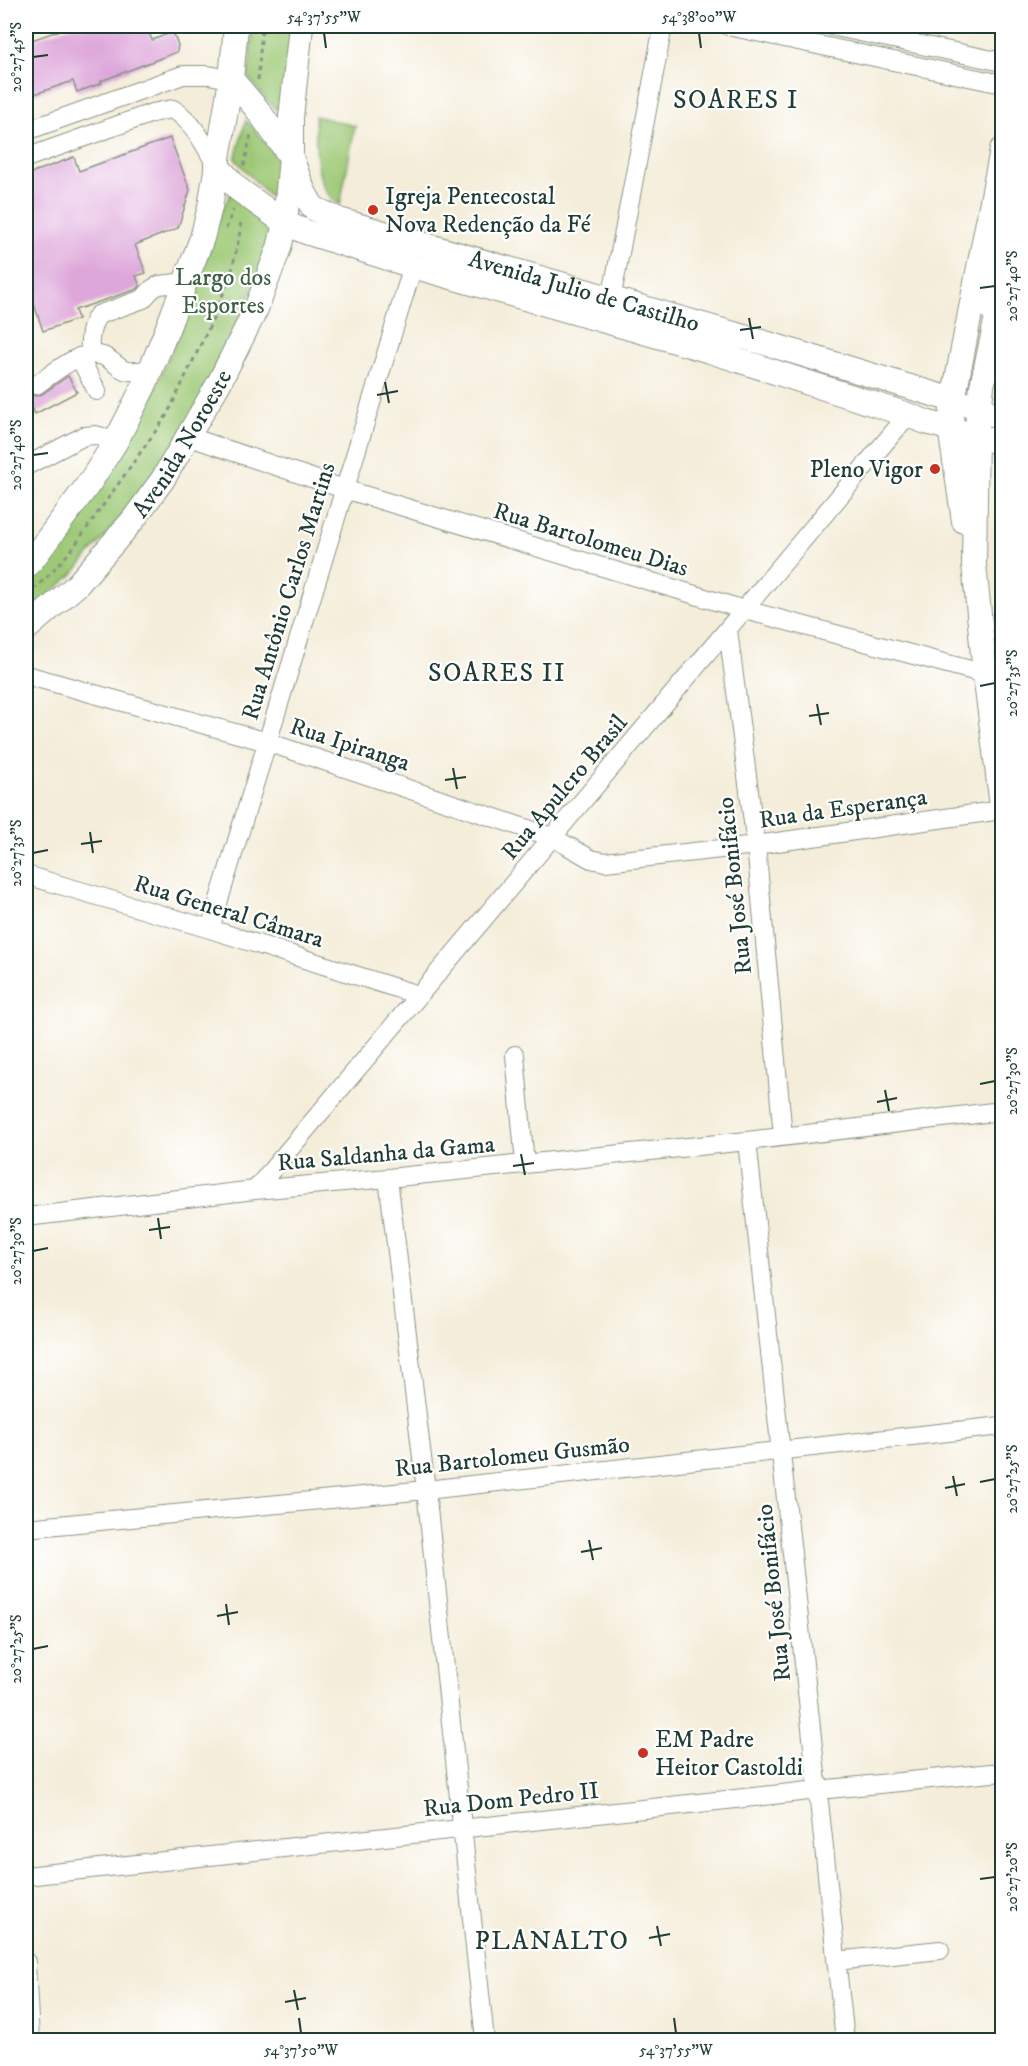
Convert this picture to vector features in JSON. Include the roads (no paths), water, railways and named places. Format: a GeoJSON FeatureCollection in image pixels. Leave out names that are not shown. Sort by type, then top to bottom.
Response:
{"type":"FeatureCollection","features":[{"type":"Feature","properties":{"kind":"main road"},"geometry":{"type":"LineString","coordinates":[[26,566],[64,518],[116,441],[151,369],[184,285],[202,238],[210,207],[231,80],[236,26]]}},
{"type":"Feature","properties":{"kind":"main road"},"geometry":{"type":"LineString","coordinates":[[291,157],[291,117],[301,26]]}},
{"type":"Feature","properties":{"kind":"main road","name":"Avenida Julio de Castilho"},"geometry":{"type":"LineString","coordinates":[[231,80],[257,109],[291,157],[303,190],[313,208],[339,220],[772,345],[979,408],[1002,418]]}},
{"type":"Feature","properties":{"kind":"main road"},"geometry":{"type":"LineString","coordinates":[[974,564],[961,509],[950,428],[953,400],[996,222],[1002,150]]}},
{"type":"Feature","properties":{"kind":"main road","name":"Avenida Noroeste"},"geometry":{"type":"LineString","coordinates":[[26,629],[77,585],[133,520],[163,479],[219,383],[256,309],[279,248],[285,223],[291,157]]}},
{"type":"Feature","properties":{"kind":"main road","name":"Avenida Julio de Castilho"},"geometry":{"type":"LineString","coordinates":[[216,165],[238,189],[285,223],[412,266],[710,351],[926,422],[1002,443]]}},
{"type":"Feature","properties":{"kind":"main road"},"geometry":{"type":"LineString","coordinates":[[986,369],[981,346],[1002,257]]}},
{"type":"Feature","properties":{"kind":"main road"},"geometry":{"type":"LineString","coordinates":[[1002,294],[986,369],[976,435],[974,564],[1002,808]]}},
{"type":"Feature","properties":{"kind":"street"},"geometry":{"type":"LineString","coordinates":[[611,300],[663,26]]}},
{"type":"Feature","properties":{"kind":"street"},"geometry":{"type":"LineString","coordinates":[[728,26],[1002,84]]}},
{"type":"Feature","properties":{"kind":"street"},"geometry":{"type":"LineString","coordinates":[[831,26],[1002,62]]}},
{"type":"Feature","properties":{"kind":"street"},"geometry":{"type":"LineString","coordinates":[[26,131],[183,75],[208,75],[231,80]]}},
{"type":"Feature","properties":{"kind":"street"},"geometry":{"type":"LineString","coordinates":[[26,158],[152,113],[173,109],[188,119],[216,165]]}},
{"type":"Feature","properties":{"kind":"street","name":"Rua Antônio Carlos Martins"},"geometry":{"type":"LineString","coordinates":[[210,929],[412,266]]}},
{"type":"Feature","properties":{"kind":"street"},"geometry":{"type":"LineString","coordinates":[[97,391],[85,356],[94,320],[98,315],[144,299],[159,285],[178,283],[184,285]]}},
{"type":"Feature","properties":{"kind":"street"},"geometry":{"type":"LineString","coordinates":[[36,385],[85,356],[111,360],[128,371],[151,369]]}},
{"type":"Feature","properties":{"kind":"street","name":"Rua Apulcro Brasil"},"geometry":{"type":"LineString","coordinates":[[255,1190],[908,415]]}},
{"type":"Feature","properties":{"kind":"street"},"geometry":{"type":"LineString","coordinates":[[26,466],[84,436],[96,435],[116,441]]}},
{"type":"Feature","properties":{"kind":"street","name":"Rua Bartolomeu Dias"},"geometry":{"type":"LineString","coordinates":[[187,436],[344,489],[745,610],[985,674]]}},
{"type":"Feature","properties":{"kind":"street","name":"Rua José Bonifácio"},"geometry":{"type":"LineString","coordinates":[[728,630],[756,845],[783,1136]]}},
{"type":"Feature","properties":{"kind":"street","name":"Rua Ipiranga"},"geometry":{"type":"LineString","coordinates":[[26,675],[267,742],[552,837]]}},
{"type":"Feature","properties":{"kind":"street","name":"Rua da Esperança"},"geometry":{"type":"LineString","coordinates":[[552,837],[591,859],[605,862],[756,845],[1002,808]]}},
{"type":"Feature","properties":{"kind":"street","name":"Rua General Câmara"},"geometry":{"type":"LineString","coordinates":[[26,875],[210,929],[418,995]]}},
{"type":"Feature","properties":{"kind":"street"},"geometry":{"type":"LineString","coordinates":[[515,1055],[525,1164]]}},
{"type":"Feature","properties":{"kind":"street","name":"Rua Saldanha da Gama"},"geometry":{"type":"LineString","coordinates":[[26,1218],[255,1190],[747,1141],[1002,1111]]}},
{"type":"Feature","properties":{"kind":"street","name":"Rua José Bonifácio"},"geometry":{"type":"LineString","coordinates":[[747,1141],[845,2040]]}},
{"type":"Feature","properties":{"kind":"street"},"geometry":{"type":"LineString","coordinates":[[388,1178],[426,1490],[485,2040]]}},
{"type":"Feature","properties":{"kind":"street","name":"Rua Bartolomeu Gusmão"},"geometry":{"type":"LineString","coordinates":[[26,1528],[426,1490],[1002,1426]]}},
{"type":"Feature","properties":{"kind":"street","name":"Rua Dom Pedro II"},"geometry":{"type":"LineString","coordinates":[[26,1876],[1002,1772]]}},
{"type":"Feature","properties":{"kind":"street"},"geometry":{"type":"LineString","coordinates":[[836,1961],[940,1950]]}},
{"type":"Feature","properties":{"kind":"street"},"geometry":{"type":"LineString","coordinates":[[26,1962],[30,2040]]}},
{"type":"Feature","properties":{"kind":"place","name":"Igreja Pentecostal Nova Redenção da Fé"},"geometry":{"type":"Point","coordinates":[373,210]}},
{"type":"Feature","properties":{"kind":"place","name":"Pleno Vigor"},"geometry":{"type":"Point","coordinates":[935,469]}},
{"type":"Feature","properties":{"kind":"place","name":"EM Padre Heitor Castoldi"},"geometry":{"type":"Point","coordinates":[643,1753]}},
{"type":"Feature","properties":{"kind":"district","name":"SOARES I"},"geometry":{"type":"Point","coordinates":[736,99]}},
{"type":"Feature","properties":{"kind":"district","name":"SOARES II"},"geometry":{"type":"Point","coordinates":[497,672]}},
{"type":"Feature","properties":{"kind":"district","name":"PLANALTO"},"geometry":{"type":"Point","coordinates":[552,1940]}},
{"type":"Feature","properties":{"kind":"park label","name":"Largo dos Esportes"},"geometry":{"type":"Point","coordinates":[223,291]}}]}
